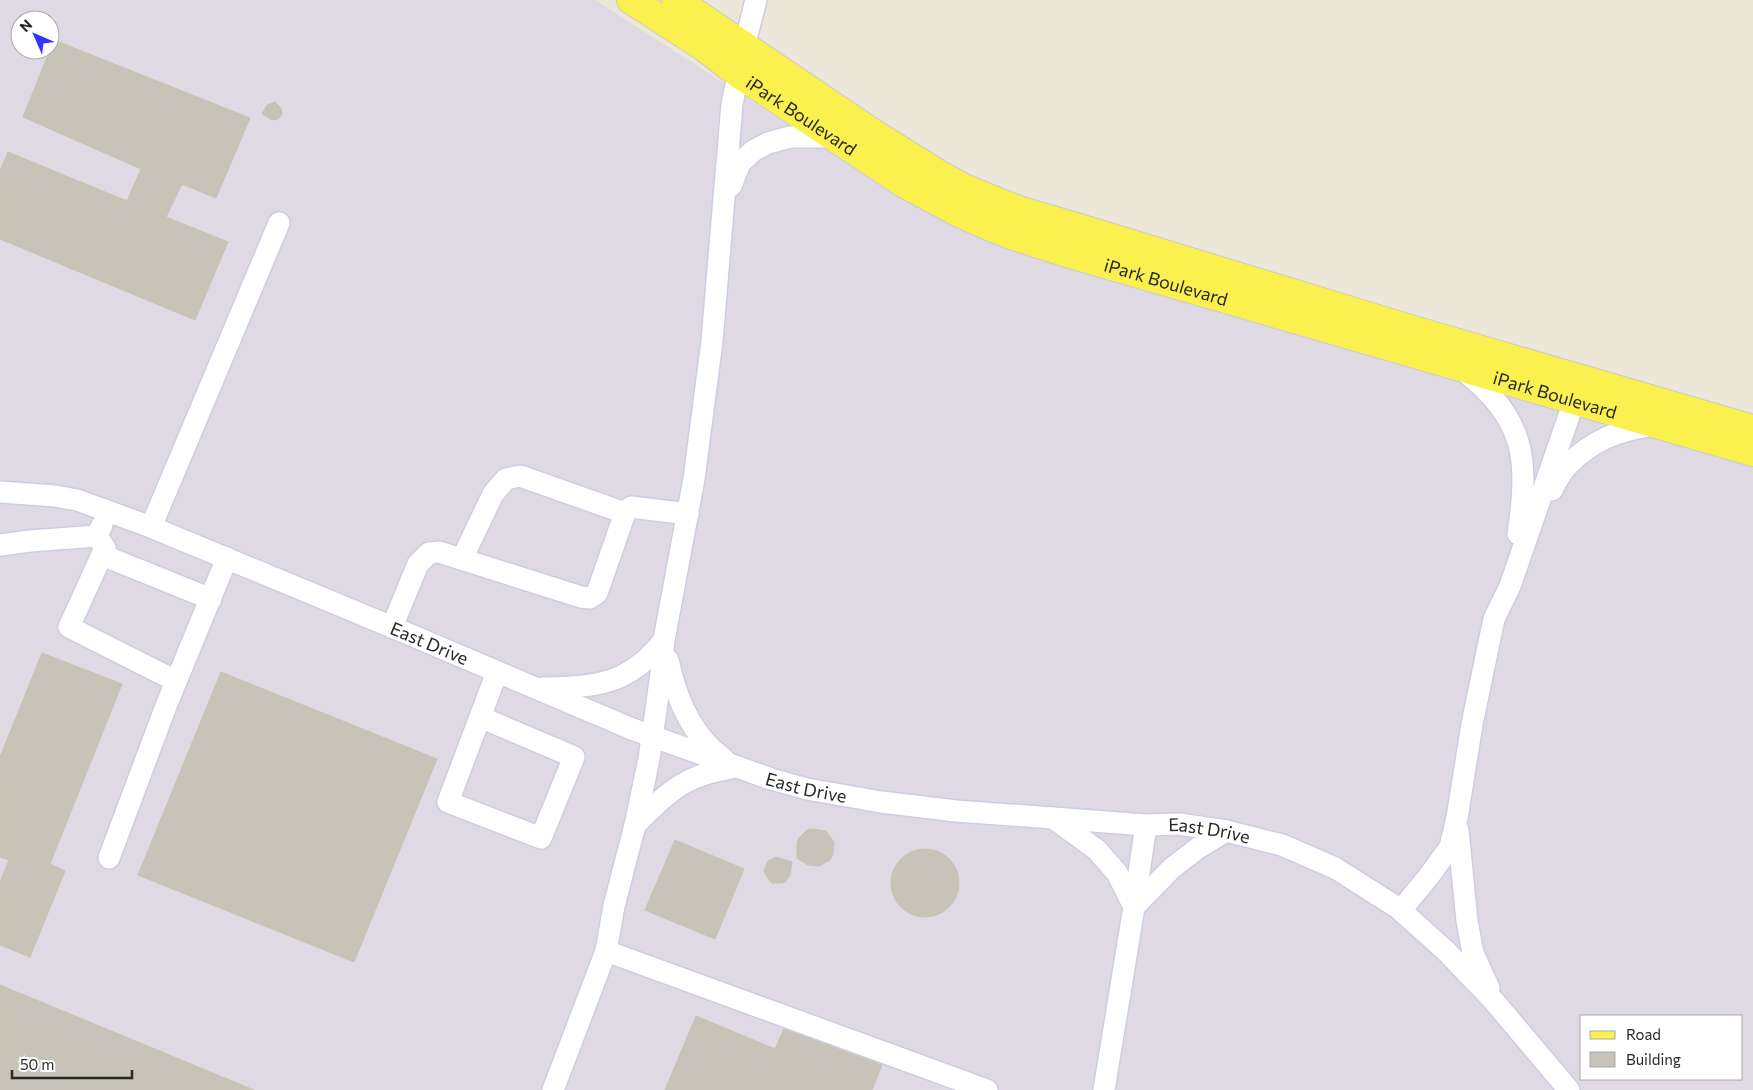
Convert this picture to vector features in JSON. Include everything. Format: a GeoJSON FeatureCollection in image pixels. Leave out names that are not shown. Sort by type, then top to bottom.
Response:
{"type":"FeatureCollection","features":[{"type":"Feature","properties":{"kind":"main road","name":"iPark Boulevard"},"geometry":{"type":"LineString","coordinates":[[631,0],[704,47],[739,74],[905,184],[966,216],[1011,235],[1460,368],[1578,390],[1753,429]]}},
{"type":"Feature","properties":{"kind":"main road","name":"iPark Boulevard"},"geometry":{"type":"LineString","coordinates":[[676,0],[914,160],[989,198],[1048,220],[1076,226],[1400,326],[1578,390],[1656,424],[1753,452]]}},
{"type":"Feature","properties":{"kind":"street"},"geometry":{"type":"LineString","coordinates":[[554,1090],[606,951],[614,906],[635,825],[653,738],[664,640],[688,514],[712,341],[732,104],[756,0]]}},
{"type":"Feature","properties":{"kind":"street"},"geometry":{"type":"LineString","coordinates":[[724,203],[740,163],[753,151],[768,142],[790,137],[832,137]]}},
{"type":"Feature","properties":{"kind":"street"},"geometry":{"type":"LineString","coordinates":[[151,527],[279,223]]}},
{"type":"Feature","properties":{"kind":"street"},"geometry":{"type":"LineString","coordinates":[[1460,368],[1482,386],[1502,407],[1516,434],[1524,466],[1522,503],[1510,586]]}},
{"type":"Feature","properties":{"kind":"street"},"geometry":{"type":"LineString","coordinates":[[1401,910],[1450,847],[1457,818],[1472,724],[1494,620],[1510,586],[1578,390]]}},
{"type":"Feature","properties":{"kind":"street"},"geometry":{"type":"LineString","coordinates":[[1534,517],[1566,467],[1598,440],[1632,428],[1656,424]]}},
{"type":"Feature","properties":{"kind":"street"},"geometry":{"type":"LineString","coordinates":[[462,559],[493,494],[506,479],[520,476],[625,513]]}},
{"type":"Feature","properties":{"kind":"street","name":"East Drive"},"geometry":{"type":"LineString","coordinates":[[0,492],[55,496],[76,500],[151,527],[653,738],[735,767],[807,788],[881,802],[956,811],[1146,825],[1179,824],[1226,831],[1282,845],[1335,868],[1401,910],[1446,951],[1493,1000],[1568,1090]]}},
{"type":"Feature","properties":{"kind":"street"},"geometry":{"type":"LineString","coordinates":[[392,627],[418,564],[429,553],[440,552],[581,597],[590,598],[597,592],[625,513],[631,507],[688,514]]}},
{"type":"Feature","properties":{"kind":"street"},"geometry":{"type":"LineString","coordinates":[[110,512],[69,627],[176,681]]}},
{"type":"Feature","properties":{"kind":"street"},"geometry":{"type":"LineString","coordinates":[[0,545],[30,541],[99,546],[211,599]]}},
{"type":"Feature","properties":{"kind":"street"},"geometry":{"type":"LineString","coordinates":[[109,858],[176,681],[227,558]]}},
{"type":"Feature","properties":{"kind":"street"},"geometry":{"type":"LineString","coordinates":[[536,688],[575,688],[606,683],[637,668],[651,657],[664,640]]}},
{"type":"Feature","properties":{"kind":"street"},"geometry":{"type":"LineString","coordinates":[[664,640],[673,684],[695,731],[710,749],[735,767]]}},
{"type":"Feature","properties":{"kind":"street"},"geometry":{"type":"LineString","coordinates":[[480,718],[574,757],[541,838],[448,802],[497,672]]}},
{"type":"Feature","properties":{"kind":"street"},"geometry":{"type":"LineString","coordinates":[[635,825],[662,799],[679,786],[696,777],[735,767]]}},
{"type":"Feature","properties":{"kind":"street"},"geometry":{"type":"LineString","coordinates":[[1053,818],[1097,850],[1117,873],[1134,907]]}},
{"type":"Feature","properties":{"kind":"street"},"geometry":{"type":"LineString","coordinates":[[1457,818],[1466,921],[1473,953],[1485,977],[1493,1000]]}},
{"type":"Feature","properties":{"kind":"street"},"geometry":{"type":"LineString","coordinates":[[1104,1090],[1146,825]]}},
{"type":"Feature","properties":{"kind":"street"},"geometry":{"type":"LineString","coordinates":[[1134,907],[1172,868],[1198,848],[1226,831]]}},
{"type":"Feature","properties":{"kind":"street"},"geometry":{"type":"LineString","coordinates":[[606,951],[987,1090]]}},
{"type":"Feature","properties":{"kind":"shaded area"},"geometry":{"type":"Polygon","coordinates":[[[0,0],[595,0],[832,153],[951,224],[1038,258],[1753,467],[1753,1090],[0,1090],[0,0]]]}},
{"type":"Feature","properties":{"kind":"building"},"geometry":{"type":"Polygon","coordinates":[[[60,42],[250,118],[216,198],[182,184],[166,217],[228,242],[195,320],[0,239],[0,171],[8,152],[127,201],[141,169],[23,117],[46,60],[60,60],[60,42]]]}},
{"type":"Feature","properties":{"kind":"building"},"geometry":{"type":"Polygon","coordinates":[[[275,102],[281,108],[282,114],[278,119],[272,120],[262,114],[267,105],[275,102]]]}},
{"type":"Feature","properties":{"kind":"building"},"geometry":{"type":"Polygon","coordinates":[[[42,653],[122,684],[50,864],[65,871],[30,957],[0,945],[0,882],[9,860],[0,857],[0,757],[42,653]]]}},
{"type":"Feature","properties":{"kind":"building"},"geometry":{"type":"Polygon","coordinates":[[[221,672],[437,759],[354,962],[138,875],[221,672]]]}},
{"type":"Feature","properties":{"kind":"building"},"geometry":{"type":"Polygon","coordinates":[[[807,830],[826,831],[834,842],[833,854],[830,860],[819,866],[808,865],[797,858],[798,839],[807,830]]]}},
{"type":"Feature","properties":{"kind":"building"},"geometry":{"type":"Polygon","coordinates":[[[675,840],[744,869],[715,939],[645,910],[675,840]]]}},
{"type":"Feature","properties":{"kind":"building"},"geometry":{"type":"Polygon","coordinates":[[[925,849],[938,851],[949,859],[957,870],[959,883],[957,896],[949,907],[938,915],[925,917],[912,915],[901,907],[893,896],[891,883],[893,870],[901,859],[912,851],[925,849]]]}},
{"type":"Feature","properties":{"kind":"building"},"geometry":{"type":"Polygon","coordinates":[[[776,857],[792,862],[790,875],[785,882],[772,883],[764,871],[768,861],[776,857]]]}},
{"type":"Feature","properties":{"kind":"building"},"geometry":{"type":"Polygon","coordinates":[[[0,985],[254,1090],[0,1090],[0,985]]]}},
{"type":"Feature","properties":{"kind":"building"},"geometry":{"type":"Polygon","coordinates":[[[696,1016],[775,1049],[784,1029],[882,1065],[872,1090],[665,1090],[696,1016]]]}}]}
